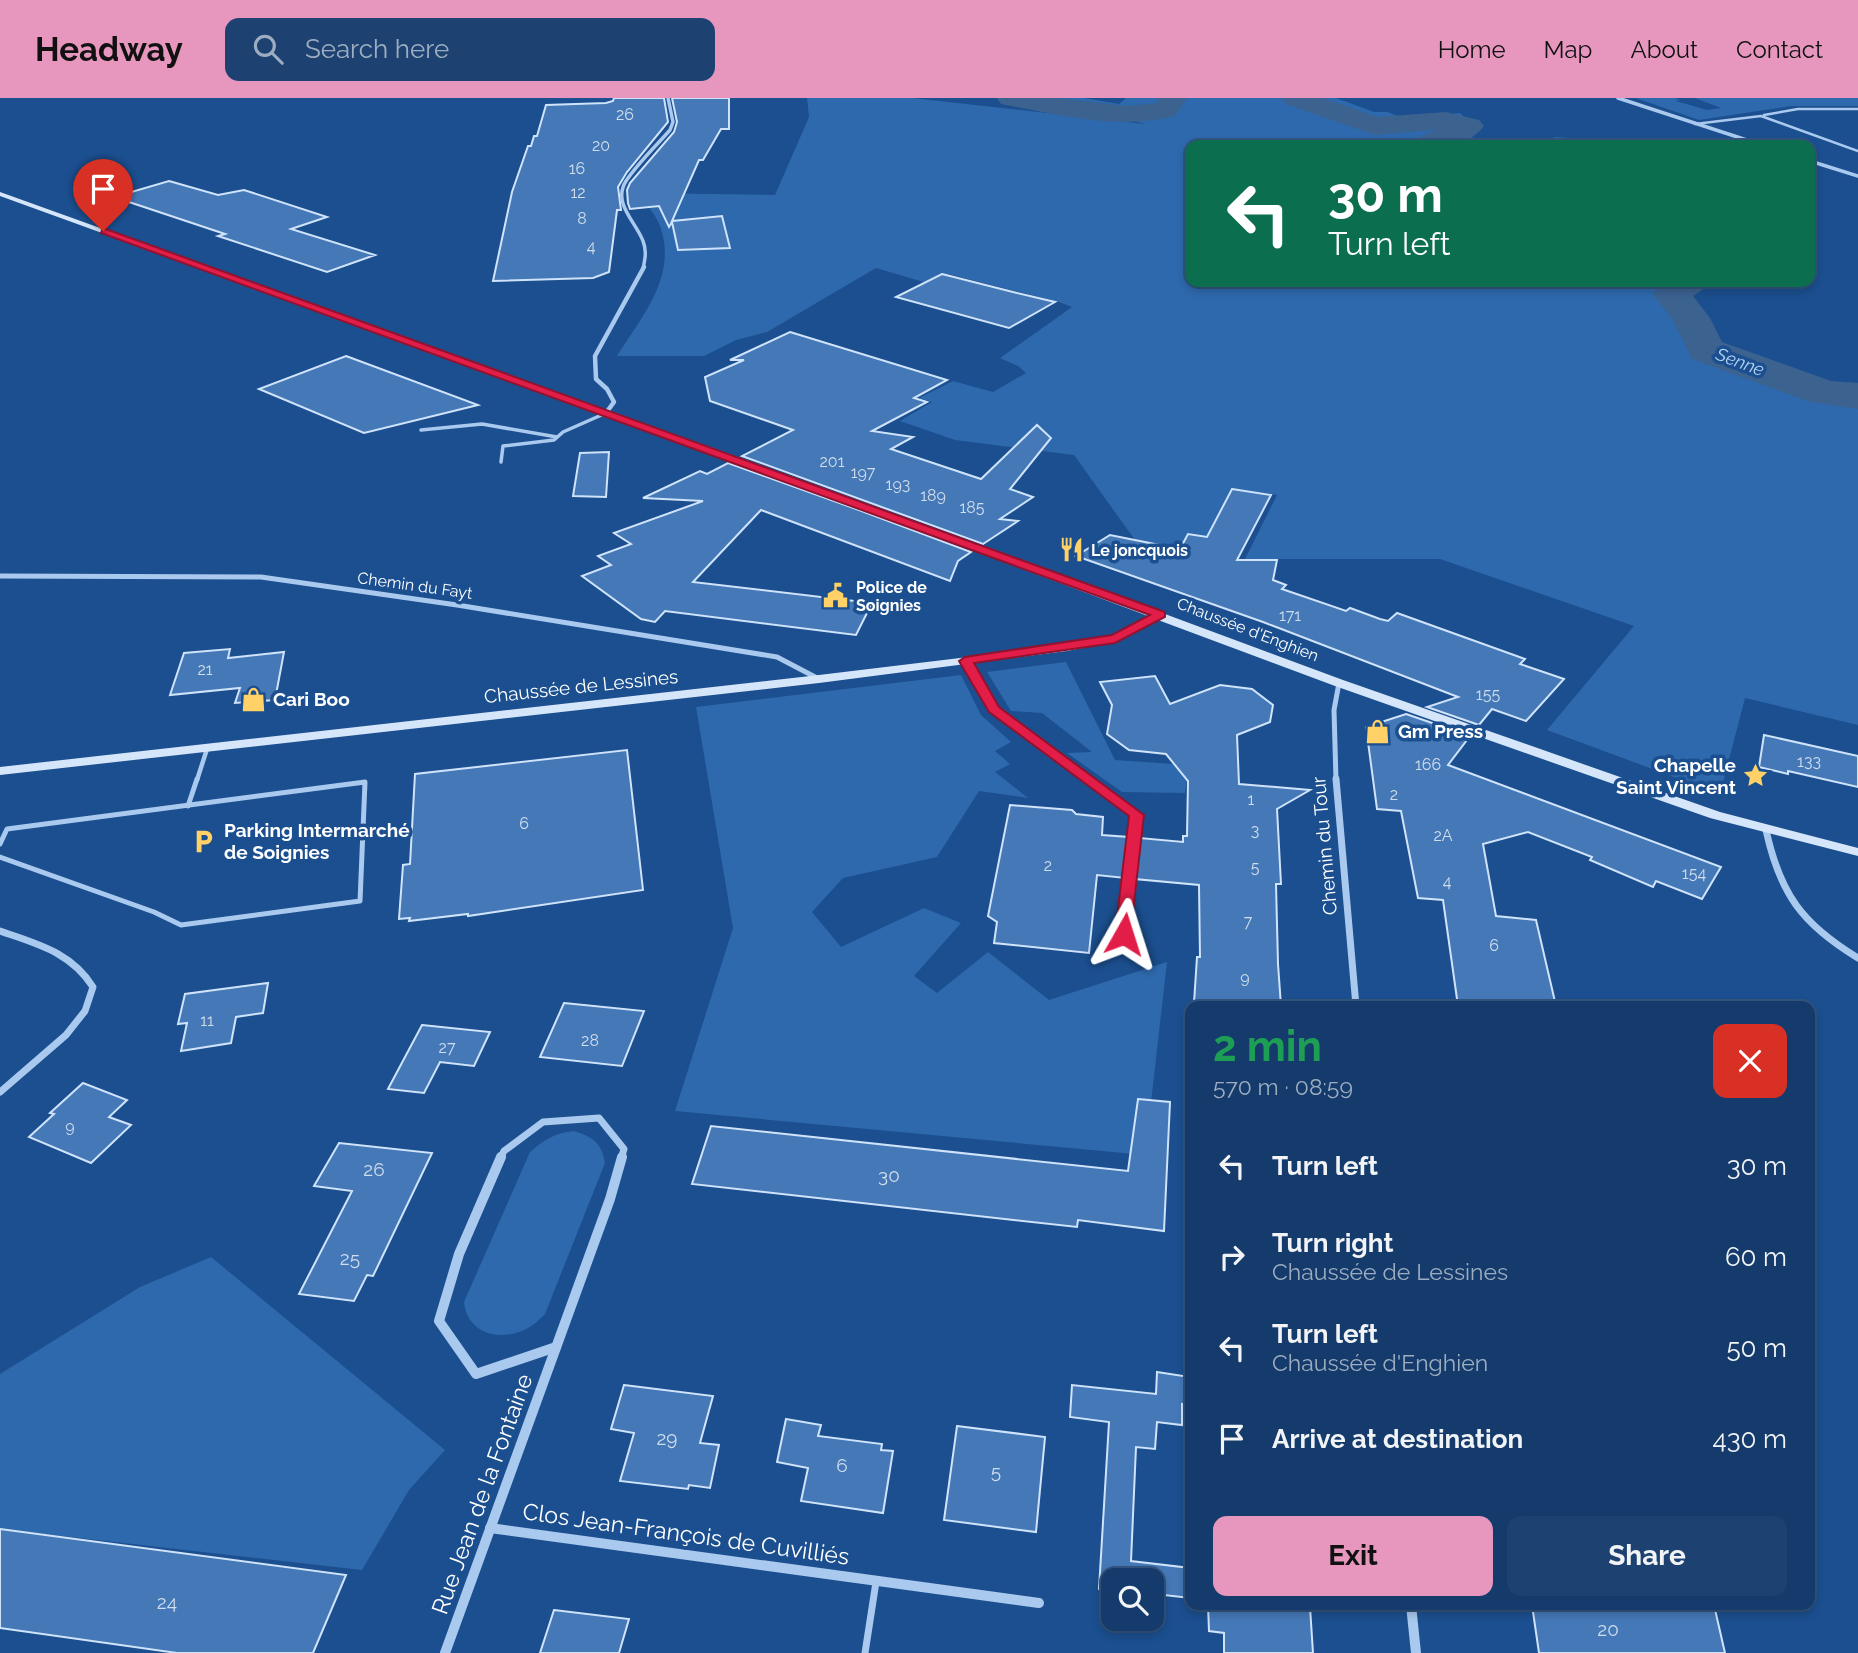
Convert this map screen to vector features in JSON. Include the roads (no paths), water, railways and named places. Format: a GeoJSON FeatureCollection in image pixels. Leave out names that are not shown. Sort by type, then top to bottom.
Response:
{"type":"FeatureCollection","features":[{"type":"Feature","properties":{"kind":"main road","name":"Chaussée d'Enghien"},"geometry":{"type":"LineString","coordinates":[[0,194],[1160,614],[1339,682],[1715,815],[1858,852]]}},
{"type":"Feature","properties":{"kind":"main road","name":"Chaussée de Lessines"},"geometry":{"type":"LineString","coordinates":[[0,771],[965,661],[1115,639],[1160,614]]}},
{"type":"Feature","properties":{"kind":"street"},"geometry":{"type":"LineString","coordinates":[[606,413],[614,402],[607,389],[596,379],[595,356],[643,270],[646,254],[621,195],[625,182],[670,130],[673,122],[668,98]]}},
{"type":"Feature","properties":{"kind":"street"},"geometry":{"type":"LineString","coordinates":[[1618,98],[1746,140]]}},
{"type":"Feature","properties":{"kind":"street"},"geometry":{"type":"LineString","coordinates":[[1815,163],[1858,176]]}},
{"type":"Feature","properties":{"kind":"street","name":"Chemin du Fayt"},"geometry":{"type":"LineString","coordinates":[[0,576],[261,577],[457,605],[777,657],[818,679]]}},
{"type":"Feature","properties":{"kind":"street","name":"Chemin du Tour"},"geometry":{"type":"LineString","coordinates":[[1339,682],[1334,710],[1334,757],[1356,1001]]}},
{"type":"Feature","properties":{"kind":"street"},"geometry":{"type":"LineString","coordinates":[[1766,830],[1771,861],[1784,892],[1797,911],[1804,920],[1858,958]]}},
{"type":"Feature","properties":{"kind":"street"},"geometry":{"type":"LineString","coordinates":[[0,932],[68,956],[85,970],[93,987],[85,1011],[66,1035],[0,1092]]}},
{"type":"Feature","properties":{"kind":"street","name":"Rue Jean de la Fontaine"},"geometry":{"type":"LineString","coordinates":[[445,1653],[610,1199],[624,1149],[599,1118],[543,1122],[504,1152],[459,1254],[439,1321],[476,1374],[556,1347]]}},
{"type":"Feature","properties":{"kind":"street","name":"Clos Jean-François de Cuvilliés"},"geometry":{"type":"LineString","coordinates":[[490,1528],[1039,1603]]}},
{"type":"Feature","properties":{"kind":"street"},"geometry":{"type":"LineString","coordinates":[[1412,1610],[1416,1653]]}},
{"type":"Feature","properties":{"kind":"lane"},"geometry":{"type":"LineString","coordinates":[[1695,124],[1798,109],[1858,109]]}},
{"type":"Feature","properties":{"kind":"lane"},"geometry":{"type":"LineString","coordinates":[[1761,116],[1858,151]]}},
{"type":"Feature","properties":{"kind":"lane"},"geometry":{"type":"LineString","coordinates":[[501,462],[503,446],[539,443],[606,413]]}},
{"type":"Feature","properties":{"kind":"lane"},"geometry":{"type":"LineString","coordinates":[[421,430],[482,424],[557,437]]}},
{"type":"Feature","properties":{"kind":"lane"},"geometry":{"type":"LineString","coordinates":[[965,661],[994,709],[1137,815],[1124,934]]}},
{"type":"Feature","properties":{"kind":"lane"},"geometry":{"type":"LineString","coordinates":[[188,806],[206,749]]}},
{"type":"Feature","properties":{"kind":"lane"},"geometry":{"type":"LineString","coordinates":[[0,844],[7,829],[365,782],[360,901],[181,925],[155,912],[0,857]]}},
{"type":"Feature","properties":{"kind":"lane"},"geometry":{"type":"LineString","coordinates":[[865,1653],[876,1582]]}},
{"type":"Feature","properties":{"kind":"waterway","name":"Senne"},"geometry":{"type":"LineString","coordinates":[[1011,98],[1088,112],[1127,115],[1165,110],[1173,98]]}},
{"type":"Feature","properties":{"kind":"waterway","name":"Senne"},"geometry":{"type":"LineString","coordinates":[[1296,98],[1375,126],[1446,121],[1469,126],[1438,140]]}},
{"type":"Feature","properties":{"kind":"waterway","name":"Senne"},"geometry":{"type":"LineString","coordinates":[[1681,287],[1671,293],[1691,318],[1706,350],[1825,393],[1858,396]]}},
{"type":"Feature","properties":{"kind":"place","name":"Le joncquois"},"geometry":{"type":"Point","coordinates":[1071,550]}},
{"type":"Feature","properties":{"kind":"place","name":"Police de Soignies"},"geometry":{"type":"Point","coordinates":[836,596]}},
{"type":"Feature","properties":{"kind":"place","name":"Cari Boo"},"geometry":{"type":"Point","coordinates":[253,699]}},
{"type":"Feature","properties":{"kind":"place","name":"Gm Press"},"geometry":{"type":"Point","coordinates":[1378,731]}},
{"type":"Feature","properties":{"kind":"place","name":"Chapelle Saint Vincent"},"geometry":{"type":"Point","coordinates":[1756,776]}},
{"type":"Feature","properties":{"kind":"place","name":"Parking Intermarché de Soignies"},"geometry":{"type":"Point","coordinates":[204,841]}}]}
